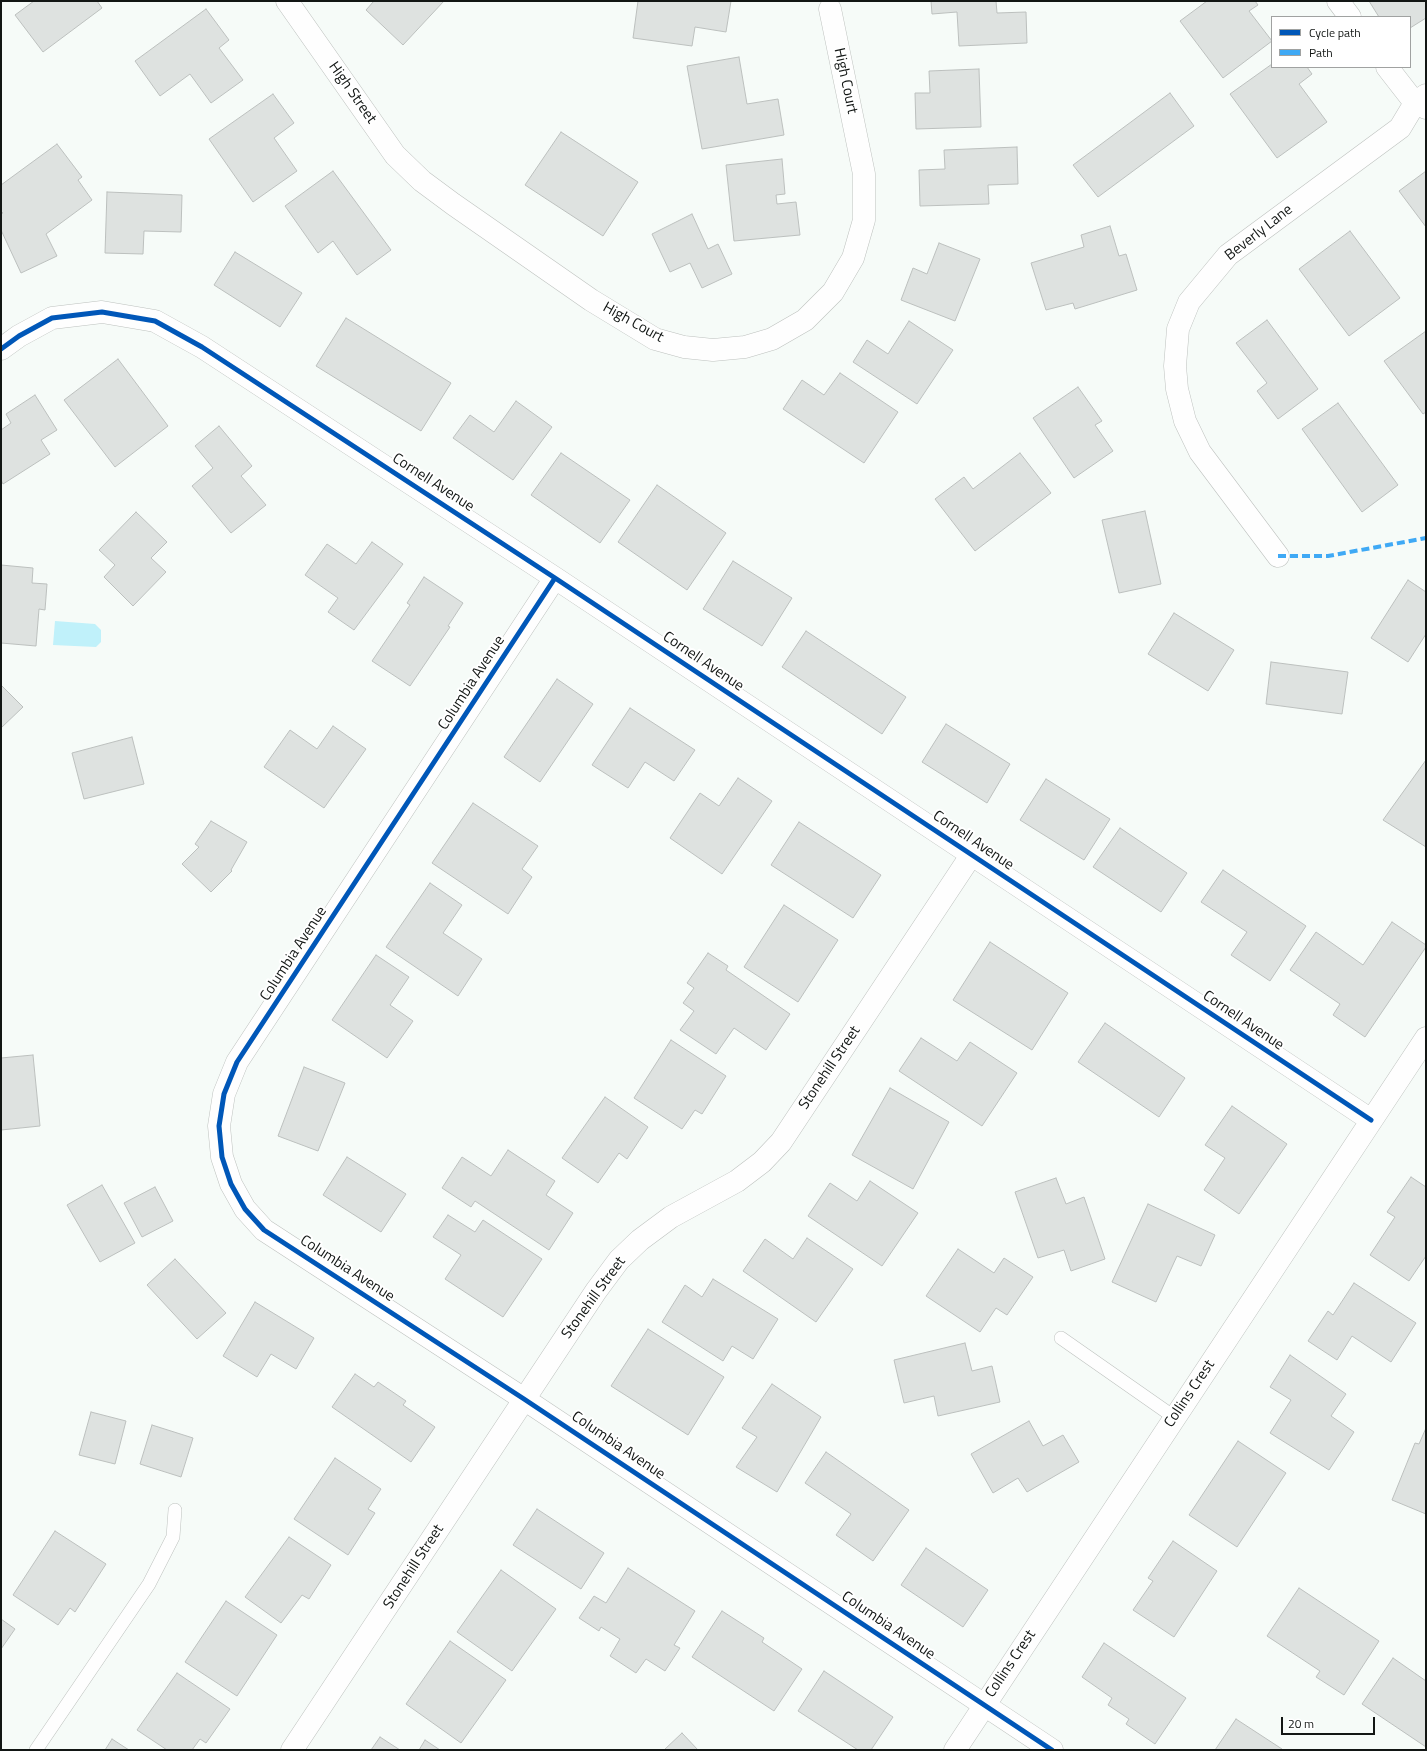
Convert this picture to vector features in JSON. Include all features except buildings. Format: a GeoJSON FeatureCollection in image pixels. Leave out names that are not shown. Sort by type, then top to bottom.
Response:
{"type":"FeatureCollection","features":[{"type":"Feature","properties":{"kind":"street","name":"High Street"},"geometry":{"type":"LineString","coordinates":[[287,1],[395,155],[422,181]]}},
{"type":"Feature","properties":{"kind":"street"},"geometry":{"type":"LineString","coordinates":[[1338,1],[1349,16]]}},
{"type":"Feature","properties":{"kind":"street","name":"High Court"},"geometry":{"type":"LineString","coordinates":[[422,181],[592,300],[655,339],[684,347],[713,350],[745,347],[772,339],[805,320],[833,292],[853,258],[864,220],[864,174],[830,9]]}},
{"type":"Feature","properties":{"kind":"street"},"geometry":{"type":"LineString","coordinates":[[1389,68],[1422,102]]}},
{"type":"Feature","properties":{"kind":"street","name":"Beverly Lane"},"geometry":{"type":"LineString","coordinates":[[1278,556],[1200,452],[1185,421],[1177,389],[1175,366],[1178,329],[1189,302],[1228,255],[1400,128],[1422,102]]}},
{"type":"Feature","properties":{"kind":"street","name":"Cornell Avenue"},"geometry":{"type":"LineString","coordinates":[[1,349],[19,336],[52,318],[102,312],[155,321],[202,347],[556,578],[1371,1120]]}},
{"type":"Feature","properties":{"kind":"street","name":"Columbia Avenue"},"geometry":{"type":"LineString","coordinates":[[556,578],[237,1062],[224,1094],[219,1126],[222,1157],[230,1184],[245,1209],[264,1230],[524,1399],[1052,1750]]}},
{"type":"Feature","properties":{"kind":"street","name":"Stonehill Street"},"geometry":{"type":"LineString","coordinates":[[292,1750],[596,1290],[619,1260],[640,1240],[671,1217],[738,1181],[762,1162],[781,1142],[972,854]]}},
{"type":"Feature","properties":{"kind":"street","name":"Collins Crest"},"geometry":{"type":"LineString","coordinates":[[955,1750],[1426,1038]]}},
{"type":"Feature","properties":{"kind":"lane"},"geometry":{"type":"LineString","coordinates":[[1061,1338],[1174,1417]]}},
{"type":"Feature","properties":{"kind":"lane"},"geometry":{"type":"LineString","coordinates":[[36,1750],[149,1584],[173,1537],[175,1510]]}},
{"type":"Feature","properties":{"kind":"water"},"geometry":{"type":"Polygon","coordinates":[[[55,621],[95,624],[101,630],[101,642],[96,647],[53,645],[55,621]]]}},
{"type":"Feature","properties":{"kind":"marked path"},"geometry":{"type":"LineString","coordinates":[[1278,556],[1328,556],[1426,538]]}},
{"type":"Feature","properties":{"kind":"cycle path"},"geometry":{"type":"LineString","coordinates":[[1,349],[19,336],[52,318],[102,312],[155,321],[202,347],[555,578],[1371,1120]]}},
{"type":"Feature","properties":{"kind":"cycle path"},"geometry":{"type":"LineString","coordinates":[[555,578],[237,1062],[224,1094],[219,1126],[222,1157],[231,1184],[245,1209],[264,1230],[524,1399],[1052,1750]]}}]}
